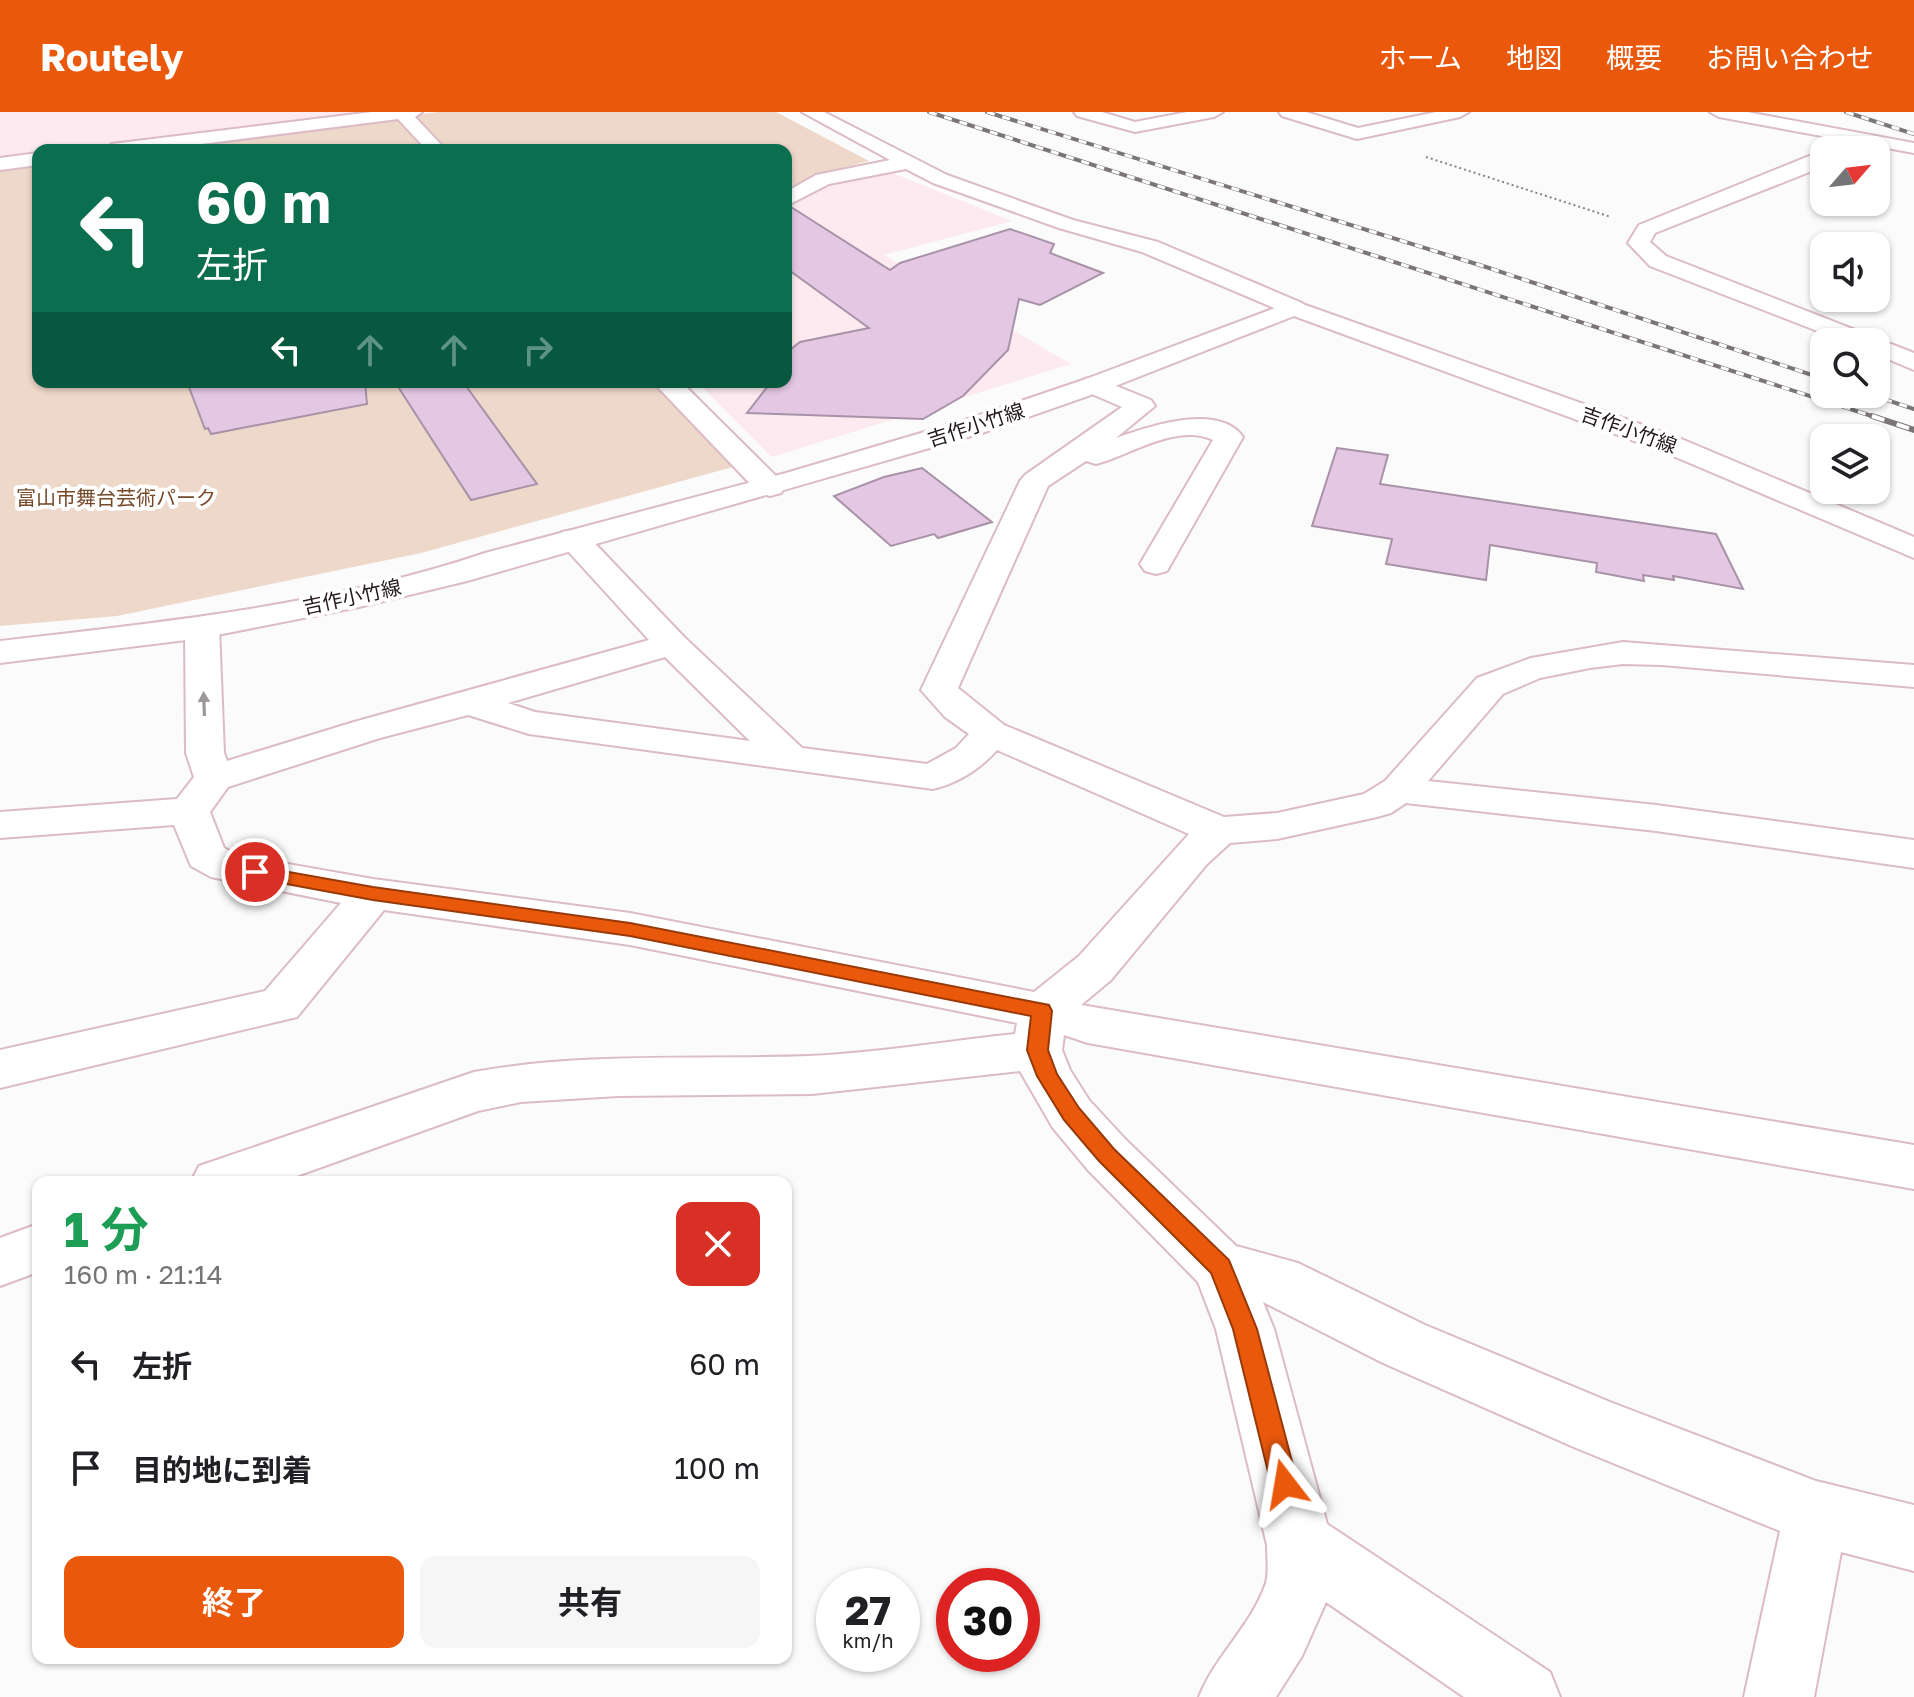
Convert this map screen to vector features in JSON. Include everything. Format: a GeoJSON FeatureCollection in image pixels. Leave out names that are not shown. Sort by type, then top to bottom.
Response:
{"type":"FeatureCollection","features":[{"type":"Feature","properties":{"kind":"street"},"geometry":{"type":"LineString","coordinates":[[811,112],[940,179],[1177,257],[1294,308]]}},
{"type":"Feature","properties":{"kind":"street"},"geometry":{"type":"LineString","coordinates":[[1083,112],[1135,127],[1214,112]]}},
{"type":"Feature","properties":{"kind":"street"},"geometry":{"type":"LineString","coordinates":[[1288,112],[1357,134],[1460,112]]}},
{"type":"Feature","properties":{"kind":"street"},"geometry":{"type":"LineString","coordinates":[[1719,112],[1847,136]]}},
{"type":"Feature","properties":{"kind":"street"},"geometry":{"type":"LineString","coordinates":[[160,144],[408,113],[432,144]]}},
{"type":"Feature","properties":{"kind":"street"},"geometry":{"type":"LineString","coordinates":[[1890,144],[1914,148]]}},
{"type":"Feature","properties":{"kind":"street"},"geometry":{"type":"LineString","coordinates":[[0,164],[32,160]]}},
{"type":"Feature","properties":{"kind":"street"},"geometry":{"type":"LineString","coordinates":[[792,197],[823,179],[911,162]]}},
{"type":"Feature","properties":{"kind":"street"},"geometry":{"type":"LineString","coordinates":[[1810,165],[1646,229],[1639,243],[1658,261],[1832,328]]}},
{"type":"Feature","properties":{"kind":"street","name":"吉作小竹線"},"geometry":{"type":"LineString","coordinates":[[0,652],[202,628],[441,577],[770,487],[977,425],[1094,385],[1294,308],[1669,444],[1914,548]]}},
{"type":"Feature","properties":{"kind":"street"},"geometry":{"type":"LineString","coordinates":[[1890,351],[1914,362]]}},
{"type":"Feature","properties":{"kind":"street"},"geometry":{"type":"LineString","coordinates":[[1094,385],[1141,406],[1059,467],[1035,481],[939,690],[958,709],[991,733],[1219,831],[1277,826],[1377,804],[1399,790],[1490,686],[1531,669],[1623,653],[1914,676]]}},
{"type":"Feature","properties":{"kind":"street"},"geometry":{"type":"LineString","coordinates":[[672,388],[770,487]]}},
{"type":"Feature","properties":{"kind":"street"},"geometry":{"type":"LineString","coordinates":[[1059,467],[1193,426],[1217,428],[1229,437],[1156,564]]}},
{"type":"Feature","properties":{"kind":"street"},"geometry":{"type":"LineString","coordinates":[[573,539],[672,644],[788,756]]}},
{"type":"Feature","properties":{"kind":"street"},"geometry":{"type":"LineString","coordinates":[[202,628],[205,753],[201,794],[206,856],[226,867],[373,894],[630,929],[1040,1030]]}},
{"type":"Feature","properties":{"kind":"street"},"geometry":{"type":"LineString","coordinates":[[0,825],[201,794],[367,730],[672,644]]}},
{"type":"Feature","properties":{"kind":"street"},"geometry":{"type":"LineString","coordinates":[[470,703],[529,723],[933,777],[970,756],[991,733]]}},
{"type":"Feature","properties":{"kind":"street"},"geometry":{"type":"LineString","coordinates":[[1399,790],[1656,818],[1914,854]]}},
{"type":"Feature","properties":{"kind":"street"},"geometry":{"type":"LineString","coordinates":[[1040,1030],[1192,854],[1219,831]]}},
{"type":"Feature","properties":{"kind":"street"},"geometry":{"type":"LineString","coordinates":[[0,1069],[280,1005],[373,894]]}},
{"type":"Feature","properties":{"kind":"street"},"geometry":{"type":"LineString","coordinates":[[235,1176],[474,1092],[521,1083],[618,1077],[812,1075],[1040,1030],[1088,1025],[1914,1167]]}},
{"type":"Feature","properties":{"kind":"street"},"geometry":{"type":"LineString","coordinates":[[1040,1030],[1047,1076],[1071,1114],[1107,1155],[1220,1267],[1245,1329],[1300,1545],[1300,1584],[1278,1632],[1234,1697]]}},
{"type":"Feature","properties":{"kind":"street"},"geometry":{"type":"LineString","coordinates":[[0,1262],[32,1250]]}},
{"type":"Feature","properties":{"kind":"street"},"geometry":{"type":"LineString","coordinates":[[1220,1267],[1278,1281],[1404,1344],[1598,1427],[1816,1513],[1914,1538]]}},
{"type":"Feature","properties":{"kind":"street"},"geometry":{"type":"LineString","coordinates":[[1779,1697],[1816,1513]]}},
{"type":"Feature","properties":{"kind":"street"},"geometry":{"type":"LineString","coordinates":[[1300,1545],[1525,1697]]}},
{"type":"Feature","properties":{"kind":"path"},"geometry":{"type":"LineString","coordinates":[[1357,134],[1646,229]]}},
{"type":"Feature","properties":{"kind":"shaded area"},"geometry":{"type":"Polygon","coordinates":[[[0,112],[363,112],[110,144],[32,144],[32,154],[0,158],[0,112]]]}},
{"type":"Feature","properties":{"kind":"shaded area"},"geometry":{"type":"Polygon","coordinates":[[[890,172],[1012,221],[884,255],[1071,364],[772,457],[703,388],[792,388],[792,203],[845,179],[890,172]]]}},
{"type":"Feature","properties":{"kind":"green space"},"geometry":{"type":"Polygon","coordinates":[[[438,112],[776,112],[869,161],[815,175],[792,188],[792,144],[192,144],[438,112]]]}},
{"type":"Feature","properties":{"kind":"green space","name":"富山市舞台芸術パーク"},"geometry":{"type":"Polygon","coordinates":[[[32,165],[32,388],[691,388],[758,460],[421,553],[117,616],[0,626],[0,169],[32,165]]]}},
{"type":"Feature","properties":{"kind":"building"},"geometry":{"type":"Polygon","coordinates":[[[792,208],[890,270],[900,263],[1010,229],[1054,244],[1050,253],[1103,273],[1040,305],[1019,299],[1008,350],[963,396],[923,419],[747,413],[766,388],[792,388],[792,348],[800,342],[869,328],[792,272],[792,208]]]}},
{"type":"Feature","properties":{"kind":"building"},"geometry":{"type":"Polygon","coordinates":[[[189,388],[366,388],[367,404],[211,434],[208,428],[205,429],[189,388]]]}},
{"type":"Feature","properties":{"kind":"building"},"geometry":{"type":"Polygon","coordinates":[[[399,388],[467,388],[537,484],[471,500],[399,388]]]}},
{"type":"Feature","properties":{"kind":"building"},"geometry":{"type":"Polygon","coordinates":[[[1337,448],[1388,455],[1380,484],[1716,534],[1743,589],[1673,576],[1674,580],[1643,575],[1644,581],[1596,572],[1597,563],[1490,545],[1486,580],[1386,564],[1392,539],[1312,526],[1337,448]]]}},
{"type":"Feature","properties":{"kind":"building"},"geometry":{"type":"Polygon","coordinates":[[[922,468],[992,522],[938,538],[934,534],[891,546],[834,496],[884,477],[922,468]]]}},
{"type":"Feature","properties":{"kind":"railway"},"geometry":{"type":"LineString","coordinates":[[929,112],[1878,418]]}},
{"type":"Feature","properties":{"kind":"railway"},"geometry":{"type":"LineString","coordinates":[[987,112],[1486,267],[1810,374]]}},
{"type":"Feature","properties":{"kind":"railway"},"geometry":{"type":"LineString","coordinates":[[1846,112],[1914,134]]}},
{"type":"Feature","properties":{"kind":"railway"},"geometry":{"type":"LineString","coordinates":[[1890,401],[1914,409]]}},
{"type":"Feature","properties":{"kind":"railway"},"geometry":{"type":"LineString","coordinates":[[1872,416],[1878,418]]}},
{"type":"Feature","properties":{"kind":"railway"},"geometry":{"type":"LineString","coordinates":[[1878,418],[1914,430]]}},
{"type":"Feature","properties":{"kind":"route"},"geometry":{"type":"LineString","coordinates":[[255,872],[373,894],[630,929],[1042,1011],[1038,1050],[1047,1076],[1071,1114],[1107,1155],[1220,1267],[1245,1329],[1285,1484]]}}]}
